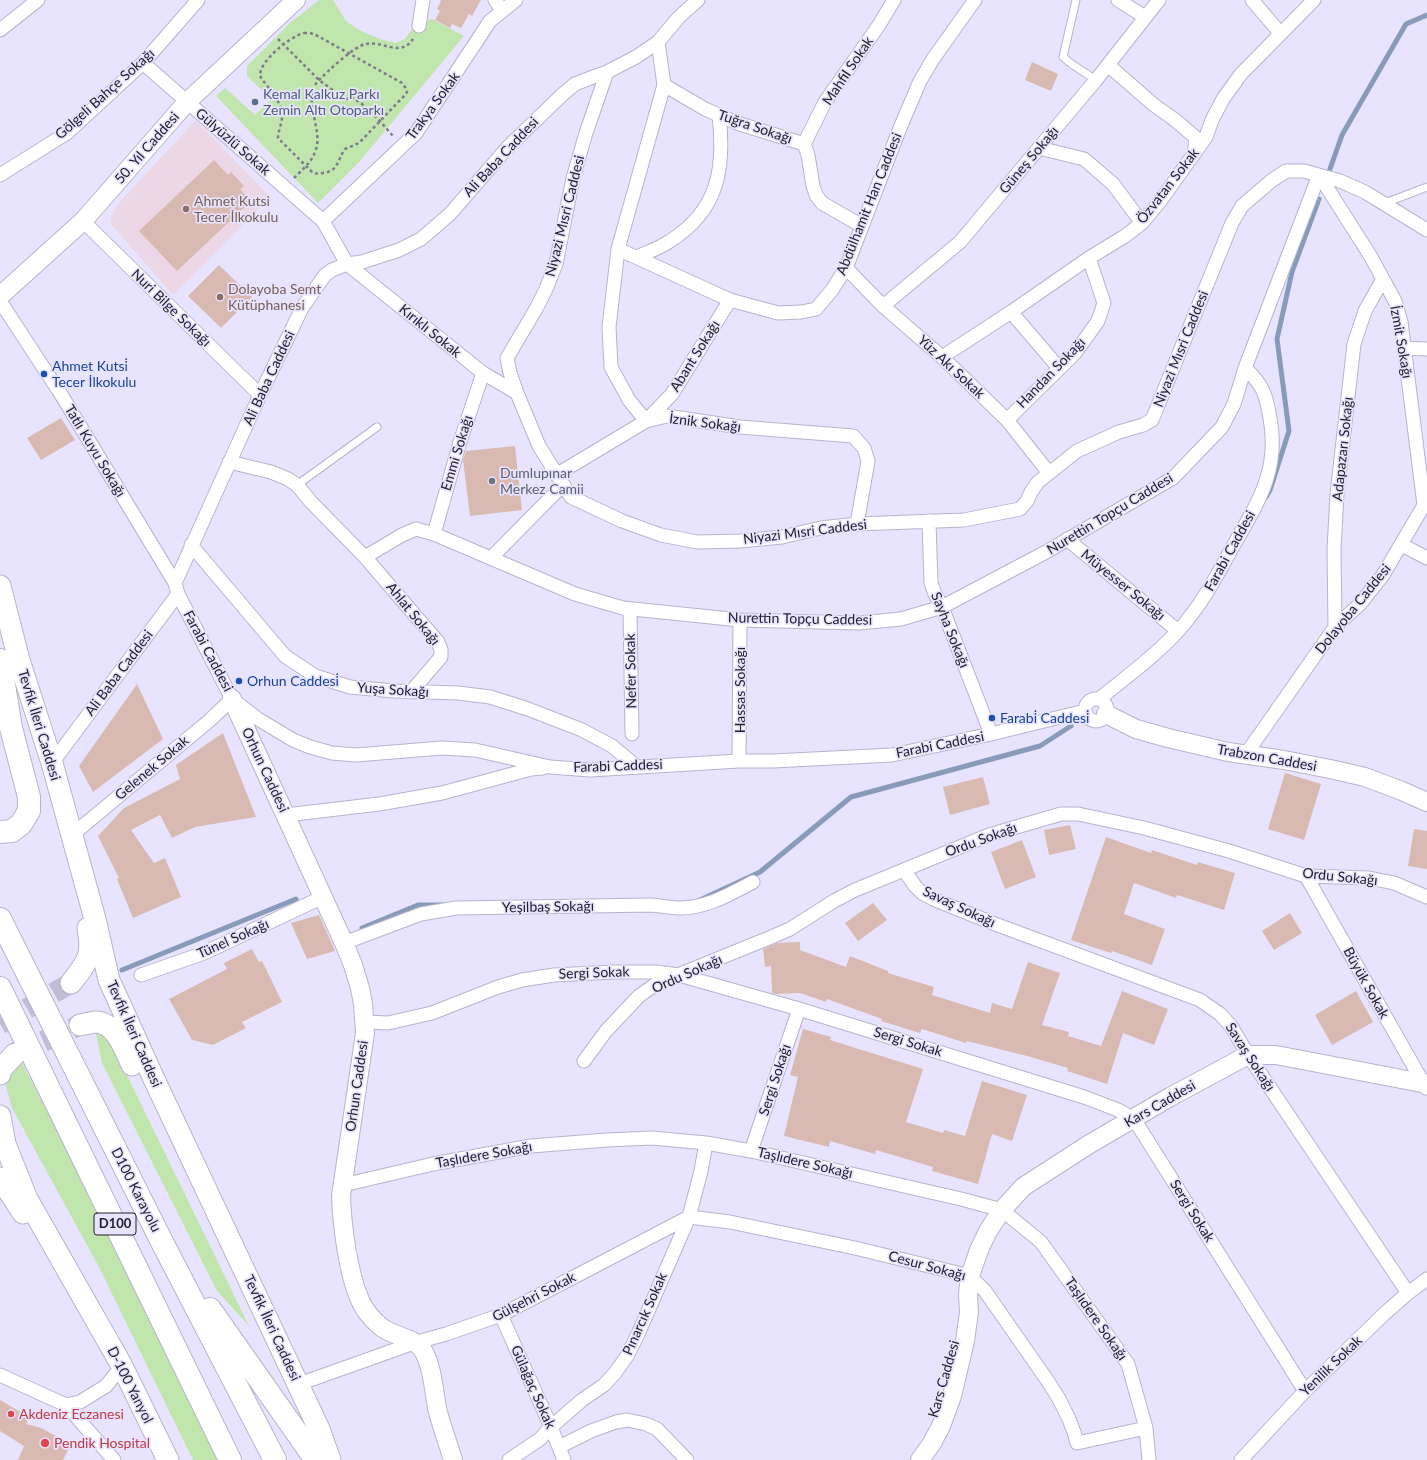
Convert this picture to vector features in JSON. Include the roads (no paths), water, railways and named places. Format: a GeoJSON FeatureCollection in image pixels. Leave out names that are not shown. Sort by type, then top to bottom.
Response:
{"type":"FeatureCollection","features":[{"type":"Feature","properties":{"kind":"highway"},"geometry":{"type":"LineString","coordinates":[[0,660],[11,728],[29,797],[29,811],[21,824],[12,831],[0,832]]}},
{"type":"Feature","properties":{"kind":"highway","name":"D100 Karayolu"},"geometry":{"type":"LineString","coordinates":[[0,919],[161,1240],[275,1460]]}},
{"type":"Feature","properties":{"kind":"highway","name":"D100"},"geometry":{"type":"LineString","coordinates":[[0,988],[230,1460]]}},
{"type":"Feature","properties":{"kind":"highway"},"geometry":{"type":"LineString","coordinates":[[161,1240],[316,1460]]}},
{"type":"Feature","properties":{"kind":"main road","name":"Tevfik İleri Caddesi"},"geometry":{"type":"LineString","coordinates":[[0,586],[18,660],[52,763],[72,835],[95,919],[109,980],[154,1079],[299,1384],[319,1429],[330,1460]]}},
{"type":"Feature","properties":{"kind":"main road"},"geometry":{"type":"LineString","coordinates":[[0,653],[55,813],[87,917],[91,945],[86,964],[71,983]]}},
{"type":"Feature","properties":{"kind":"main road"},"geometry":{"type":"LineString","coordinates":[[80,1025],[96,1022],[109,1027],[120,1040],[284,1383],[323,1460]]}},
{"type":"Feature","properties":{"kind":"main road"},"geometry":{"type":"LineString","coordinates":[[0,1074],[1,1069],[15,1054]]}},
{"type":"Feature","properties":{"kind":"main road"},"geometry":{"type":"LineString","coordinates":[[0,1116],[3,1138],[26,1199],[91,1311]]}},
{"type":"Feature","properties":{"kind":"main road"},"geometry":{"type":"LineString","coordinates":[[0,1179],[91,1311]]}},
{"type":"Feature","properties":{"kind":"main road","name":"D-100 Yanyol"},"geometry":{"type":"LineString","coordinates":[[91,1311],[122,1366],[168,1460]]}},
{"type":"Feature","properties":{"kind":"street"},"geometry":{"type":"LineString","coordinates":[[0,30],[38,0]]}},
{"type":"Feature","properties":{"kind":"street","name":"Gölgeli Bahçe Sokağı"},"geometry":{"type":"LineString","coordinates":[[0,175],[67,133],[143,63],[198,0]]}},
{"type":"Feature","properties":{"kind":"street","name":"50. Yıl Caddesi"},"geometry":{"type":"LineString","coordinates":[[0,296],[83,221],[187,102],[296,0]]}},
{"type":"Feature","properties":{"kind":"street"},"geometry":{"type":"LineString","coordinates":[[419,26],[423,0]]}},
{"type":"Feature","properties":{"kind":"street","name":"Trakya Sokak"},"geometry":{"type":"LineString","coordinates":[[323,221],[416,133],[499,5],[516,0]]}},
{"type":"Feature","properties":{"kind":"street","name":"Mahfil Sokak"},"geometry":{"type":"LineString","coordinates":[[804,144],[825,102],[879,25],[894,0]]}},
{"type":"Feature","properties":{"kind":"street","name":"Abdülhamit Han Caddesi"},"geometry":{"type":"LineString","coordinates":[[618,249],[730,300],[778,313],[801,312],[816,309],[832,290],[846,268],[900,128],[920,81],[933,59],[974,0]]}},
{"type":"Feature","properties":{"kind":"street"},"geometry":{"type":"LineString","coordinates":[[1118,0],[1145,17]]}},
{"type":"Feature","properties":{"kind":"street","name":"Güneş Sokağı"},"geometry":{"type":"LineString","coordinates":[[883,306],[960,242],[1096,80],[1159,0]]}},
{"type":"Feature","properties":{"kind":"street"},"geometry":{"type":"LineString","coordinates":[[1252,0],[1280,33]]}},
{"type":"Feature","properties":{"kind":"street","name":"Özvatan Sokak"},"geometry":{"type":"LineString","coordinates":[[942,357],[1011,312],[1089,258],[1126,236],[1142,223],[1161,200],[1206,137],[1212,120],[1223,99],[1241,74],[1314,0]]}},
{"type":"Feature","properties":{"kind":"street","name":"Ali Baba Caddesi"},"geometry":{"type":"LineString","coordinates":[[52,763],[176,589],[191,545],[260,395],[302,308],[325,275],[332,270],[347,264],[362,262],[399,250],[421,239],[450,214],[508,147],[563,94],[575,84],[607,72],[636,57],[658,42],[693,1]]}},
{"type":"Feature","properties":{"kind":"street"},"geometry":{"type":"LineString","coordinates":[[646,421],[629,400],[611,367],[608,327],[618,249],[664,85],[658,42]]}},
{"type":"Feature","properties":{"kind":"street","name":"Gülyüzlü Sokak"},"geometry":{"type":"LineString","coordinates":[[143,63],[323,221],[347,264]]}},
{"type":"Feature","properties":{"kind":"street"},"geometry":{"type":"LineString","coordinates":[[1108,65],[1154,105],[1176,120],[1196,138],[1193,155]]}},
{"type":"Feature","properties":{"kind":"street","name":"Niyazi Mısri Caddesi"},"geometry":{"type":"LineString","coordinates":[[607,72],[586,133],[573,178],[556,264],[536,309],[508,358],[510,373],[517,394],[539,446],[571,497],[622,520],[661,535],[698,542],[740,541],[782,537],[821,528],[857,524],[964,520],[1020,509],[1027,501],[1038,482],[1077,451],[1119,432],[1152,420],[1232,223],[1242,206],[1286,171],[1304,171],[1340,181],[1385,203],[1427,230]]}},
{"type":"Feature","properties":{"kind":"street","name":"Tuğra Sokağı"},"geometry":{"type":"LineString","coordinates":[[664,85],[719,115],[737,123],[804,144]]}},
{"type":"Feature","properties":{"kind":"street"},"geometry":{"type":"LineString","coordinates":[[637,257],[670,242],[689,227],[703,210],[714,192],[720,170],[721,137],[719,115]]}},
{"type":"Feature","properties":{"kind":"street"},"geometry":{"type":"LineString","coordinates":[[804,144],[808,155],[816,195],[822,203],[862,226]]}},
{"type":"Feature","properties":{"kind":"street"},"geometry":{"type":"LineString","coordinates":[[1039,148],[1084,159],[1112,184],[1142,223]]}},
{"type":"Feature","properties":{"kind":"street","name":"İzmit Sokağı"},"geometry":{"type":"LineString","coordinates":[[1319,176],[1372,257],[1395,301],[1401,322],[1425,503]]}},
{"type":"Feature","properties":{"kind":"street","name":"Nurettin Topçu Caddesi"},"geometry":{"type":"LineString","coordinates":[[365,557],[402,534],[416,529],[434,534],[575,594],[623,608],[740,620],[859,623],[901,619],[942,607],[1046,552],[1174,478],[1222,427],[1234,404],[1245,368],[1319,176]]}},
{"type":"Feature","properties":{"kind":"street","name":"Nuri Bilge Sokağı"},"geometry":{"type":"LineString","coordinates":[[83,221],[260,395]]}},
{"type":"Feature","properties":{"kind":"street","name":"Handan Sokağı"},"geometry":{"type":"LineString","coordinates":[[1007,420],[1058,368],[1075,353],[1098,321],[1104,303],[1089,258]]}},
{"type":"Feature","properties":{"kind":"street","name":"Kırıklı Sokak"},"geometry":{"type":"LineString","coordinates":[[347,264],[483,373],[517,394]]}},
{"type":"Feature","properties":{"kind":"street","name":"Yüz Akı Sokak"},"geometry":{"type":"LineString","coordinates":[[846,268],[883,306],[942,357],[1007,420],[1049,473]]}},
{"type":"Feature","properties":{"kind":"street","name":"Adapazarı Sokağı"},"geometry":{"type":"LineString","coordinates":[[1335,627],[1335,533],[1354,344],[1365,311],[1383,279]]}},
{"type":"Feature","properties":{"kind":"street","name":"Abant Sokağı"},"geometry":{"type":"LineString","coordinates":[[491,558],[560,480],[646,421],[672,394],[730,300]]}},
{"type":"Feature","properties":{"kind":"street","name":"Tatlı Kuyu Sokağı"},"geometry":{"type":"LineString","coordinates":[[0,301],[62,396],[176,589]]}},
{"type":"Feature","properties":{"kind":"street"},"geometry":{"type":"LineString","coordinates":[[1011,312],[1058,368]]}},
{"type":"Feature","properties":{"kind":"street"},"geometry":{"type":"LineString","coordinates":[[1404,348],[1427,349]]}},
{"type":"Feature","properties":{"kind":"street","name":"Farabi Caddesi"},"geometry":{"type":"LineString","coordinates":[[1103,707],[1178,630],[1205,595],[1221,569],[1262,492],[1270,467],[1273,448],[1272,426],[1267,399],[1258,380],[1245,368]]}},
{"type":"Feature","properties":{"kind":"street","name":"Emmi Sokağı"},"geometry":{"type":"LineString","coordinates":[[434,534],[460,442],[483,373]]}},
{"type":"Feature","properties":{"kind":"street","name":"İznik Sokağı"},"geometry":{"type":"LineString","coordinates":[[646,421],[667,416],[740,427],[853,436],[864,448],[868,462],[857,524]]}},
{"type":"Feature","properties":{"kind":"street"},"geometry":{"type":"LineString","coordinates":[[229,462],[271,472],[288,479],[297,485],[311,502],[365,557]]}},
{"type":"Feature","properties":{"kind":"street","name":"Dolayoba Caddesi"},"geometry":{"type":"LineString","coordinates":[[1246,754],[1335,627],[1360,604],[1383,575],[1402,545],[1425,503]]}},
{"type":"Feature","properties":{"kind":"street","name":"Sayha Sokağı"},"geometry":{"type":"LineString","coordinates":[[929,521],[931,583],[942,607],[991,734]]}},
{"type":"Feature","properties":{"kind":"street","name":"Müyesser Sokağı"},"geometry":{"type":"LineString","coordinates":[[1067,539],[1178,630]]}},
{"type":"Feature","properties":{"kind":"street","name":"Yuşa Sokağı"},"geometry":{"type":"LineString","coordinates":[[191,545],[285,656],[315,676],[350,687],[411,692],[458,693],[490,697],[528,709],[582,730],[612,746],[636,766]]}},
{"type":"Feature","properties":{"kind":"street"},"geometry":{"type":"LineString","coordinates":[[1402,545],[1427,558]]}},
{"type":"Feature","properties":{"kind":"street","name":"Ahlat Sokağı"},"geometry":{"type":"LineString","coordinates":[[365,557],[438,642],[441,650],[441,657],[411,692]]}},
{"type":"Feature","properties":{"kind":"street","name":"Farabi Caddesi"},"geometry":{"type":"LineString","coordinates":[[176,589],[232,699],[258,719],[294,740],[310,747],[332,753],[356,755],[442,748],[475,750],[550,767],[590,770],[636,766],[892,755],[991,734],[1085,711]]}},
{"type":"Feature","properties":{"kind":"street","name":"Nefer Sokak"},"geometry":{"type":"LineString","coordinates":[[630,609],[632,734]]}},
{"type":"Feature","properties":{"kind":"street","name":"Hassas Sokağı"},"geometry":{"type":"LineString","coordinates":[[739,761],[740,620]]}},
{"type":"Feature","properties":{"kind":"street","name":"Orhun Caddesi"},"geometry":{"type":"LineString","coordinates":[[232,699],[344,943],[360,988],[365,1022],[365,1033],[343,1185],[342,1215],[344,1236],[354,1284],[360,1300],[370,1316],[381,1327],[393,1335],[414,1343]]}},
{"type":"Feature","properties":{"kind":"street","name":"Gelenek Sokak"},"geometry":{"type":"LineString","coordinates":[[72,835],[210,720],[232,699]]}},
{"type":"Feature","properties":{"kind":"street"},"geometry":{"type":"LineString","coordinates":[[1092,699],[1103,707],[1101,720],[1094,721],[1088,718],[1085,711],[1086,704],[1092,699]]}},
{"type":"Feature","properties":{"kind":"street","name":"Trabzon Caddesi"},"geometry":{"type":"LineString","coordinates":[[1103,707],[1136,729],[1228,752],[1292,761],[1365,777],[1427,802]]}},
{"type":"Feature","properties":{"kind":"street"},"geometry":{"type":"LineString","coordinates":[[286,815],[379,804],[442,793],[531,769],[550,767]]}},
{"type":"Feature","properties":{"kind":"street","name":"Ordu Sokağı"},"geometry":{"type":"LineString","coordinates":[[584,1062],[606,1031],[639,996],[656,984],[769,938],[790,928],[855,890],[989,835],[1061,814],[1078,814],[1144,828],[1229,851],[1306,876],[1369,878],[1394,884],[1427,897]]}},
{"type":"Feature","properties":{"kind":"street","name":"Savaş Sokağı"},"geometry":{"type":"LineString","coordinates":[[904,870],[915,886],[922,893],[933,899],[995,924],[1200,1000],[1220,1014],[1231,1026],[1248,1056],[1408,1293]]}},
{"type":"Feature","properties":{"kind":"street","name":"Büyük Sokak"},"geometry":{"type":"LineString","coordinates":[[1306,876],[1425,1085]]}},
{"type":"Feature","properties":{"kind":"street","name":"Yeşilbaş Sokağı"},"geometry":{"type":"LineString","coordinates":[[344,943],[421,914],[456,908],[652,905],[681,908],[720,899],[754,882]]}},
{"type":"Feature","properties":{"kind":"street","name":"Tünel Sokağı"},"geometry":{"type":"LineString","coordinates":[[141,976],[204,953],[322,897]]}},
{"type":"Feature","properties":{"kind":"street","name":"Sergi Sokak"},"geometry":{"type":"LineString","coordinates":[[365,1022],[388,1023],[432,1013],[498,987],[528,979],[554,975],[614,972],[656,972],[679,974],[799,1009],[1084,1097],[1118,1110],[1134,1119],[1305,1391]]}},
{"type":"Feature","properties":{"kind":"street","name":"Sergi Sokağı"},"geometry":{"type":"LineString","coordinates":[[751,1151],[799,1009]]}},
{"type":"Feature","properties":{"kind":"street","name":"Kars Caddesi"},"geometry":{"type":"LineString","coordinates":[[920,1460],[932,1443],[941,1426],[952,1396],[965,1341],[969,1312],[968,1294],[970,1276],[979,1250],[988,1231],[1002,1210],[1023,1187],[1066,1158],[1170,1097],[1248,1056],[1276,1055],[1425,1085]]}},
{"type":"Feature","properties":{"kind":"street","name":"Taşlıdere Sokağı"},"geometry":{"type":"LineString","coordinates":[[343,1185],[456,1159],[552,1144],[652,1138],[706,1142],[751,1151],[961,1199],[1002,1210],[1041,1242],[1128,1364],[1146,1428]]}},
{"type":"Feature","properties":{"kind":"street"},"geometry":{"type":"LineString","coordinates":[[689,1217],[701,1170],[706,1142]]}},
{"type":"Feature","properties":{"kind":"street","name":"Gülşehri Sokak"},"geometry":{"type":"LineString","coordinates":[[299,1384],[414,1343],[501,1316],[689,1217]]}},
{"type":"Feature","properties":{"kind":"street","name":"Cesur Sokağı"},"geometry":{"type":"LineString","coordinates":[[689,1217],[730,1222],[855,1248],[970,1276],[984,1291],[1047,1380],[1069,1419],[1077,1443],[1146,1428]]}},
{"type":"Feature","properties":{"kind":"street","name":"Pınarcık Sokak"},"geometry":{"type":"LineString","coordinates":[[510,1460],[540,1439],[551,1427],[604,1385],[615,1373],[627,1356],[651,1306],[689,1217]]}},
{"type":"Feature","properties":{"kind":"street","name":"Yenilik Sokak"},"geometry":{"type":"LineString","coordinates":[[1241,1460],[1305,1391],[1408,1293],[1427,1279]]}},
{"type":"Feature","properties":{"kind":"street","name":"Kars Caddesi"},"geometry":{"type":"LineString","coordinates":[[910,1460],[928,1433],[944,1391],[961,1311],[968,1294]]}},
{"type":"Feature","properties":{"kind":"street","name":"Gülağaç Sokak"},"geometry":{"type":"LineString","coordinates":[[501,1316],[551,1427],[564,1460]]}},
{"type":"Feature","properties":{"kind":"street"},"geometry":{"type":"LineString","coordinates":[[414,1343],[422,1348],[429,1366],[438,1409],[453,1460]]}},
{"type":"Feature","properties":{"kind":"street"},"geometry":{"type":"LineString","coordinates":[[66,1405],[80,1402],[106,1386],[122,1366]]}},
{"type":"Feature","properties":{"kind":"street"},"geometry":{"type":"LineString","coordinates":[[0,1375],[66,1405],[109,1458]]}},
{"type":"Feature","properties":{"kind":"street"},"geometry":{"type":"LineString","coordinates":[[559,1447],[591,1431],[616,1422],[627,1420],[646,1424],[657,1429],[687,1460]]}},
{"type":"Feature","properties":{"kind":"street"},"geometry":{"type":"LineString","coordinates":[[1146,1428],[1149,1460]]}},
{"type":"Feature","properties":{"kind":"lane"},"geometry":{"type":"LineString","coordinates":[[1076,0],[1063,56],[1073,65],[1096,80]]}},
{"type":"Feature","properties":{"kind":"lane"},"geometry":{"type":"LineString","coordinates":[[1385,203],[1427,187]]}},
{"type":"Feature","properties":{"kind":"lane"},"geometry":{"type":"LineString","coordinates":[[297,485],[377,427]]}},
{"type":"Feature","properties":{"kind":"waterway"},"geometry":{"type":"LineString","coordinates":[[1330,169],[1342,135],[1406,24],[1427,15]]}},
{"type":"Feature","properties":{"kind":"waterway"},"geometry":{"type":"LineString","coordinates":[[1266,497],[1270,490],[1289,431],[1277,339],[1292,272],[1319,199]]}},
{"type":"Feature","properties":{"kind":"waterway"},"geometry":{"type":"LineString","coordinates":[[700,900],[760,872],[851,797],[1040,746],[1071,726]]}},
{"type":"Feature","properties":{"kind":"waterway"},"geometry":{"type":"LineString","coordinates":[[122,970],[296,899]]}},
{"type":"Feature","properties":{"kind":"waterway"},"geometry":{"type":"LineString","coordinates":[[362,928],[418,905],[443,905]]}},
{"type":"Feature","properties":{"kind":"tunnel"},"geometry":{"type":"LineString","coordinates":[[0,1024],[71,983]]}},
{"type":"Feature","properties":{"kind":"tunnel"},"geometry":{"type":"LineString","coordinates":[[15,1054],[80,1025]]}},
{"type":"Feature","properties":{"kind":"place","name":"Kemal Kalkuz Parkı Zemin Altı Otoparkı"},"geometry":{"type":"Point","coordinates":[255,102]}},
{"type":"Feature","properties":{"kind":"place","name":"Ahmet Kutsi Tecer İlkokulu"},"geometry":{"type":"Point","coordinates":[186,209]}},
{"type":"Feature","properties":{"kind":"place","name":"Dolayoba Semt Kütüphanesi"},"geometry":{"type":"Point","coordinates":[220,297]}},
{"type":"Feature","properties":{"kind":"place","name":"Ahmet Kutsi̇ Tecer İlkokulu"},"geometry":{"type":"Point","coordinates":[44,374]}},
{"type":"Feature","properties":{"kind":"place","name":"Dumlupınar Merkez Camii"},"geometry":{"type":"Point","coordinates":[492,481]}},
{"type":"Feature","properties":{"kind":"place","name":"Orhun Caddesi̇"},"geometry":{"type":"Point","coordinates":[239,681]}},
{"type":"Feature","properties":{"kind":"place","name":"Farabi̇ Caddesi̇"},"geometry":{"type":"Point","coordinates":[992,718]}},
{"type":"Feature","properties":{"kind":"place","name":"Akdeniz Eczanesi"},"geometry":{"type":"Point","coordinates":[11,1414]}},
{"type":"Feature","properties":{"kind":"place","name":"Pendik Hospital"},"geometry":{"type":"Point","coordinates":[45,1443]}}]}
